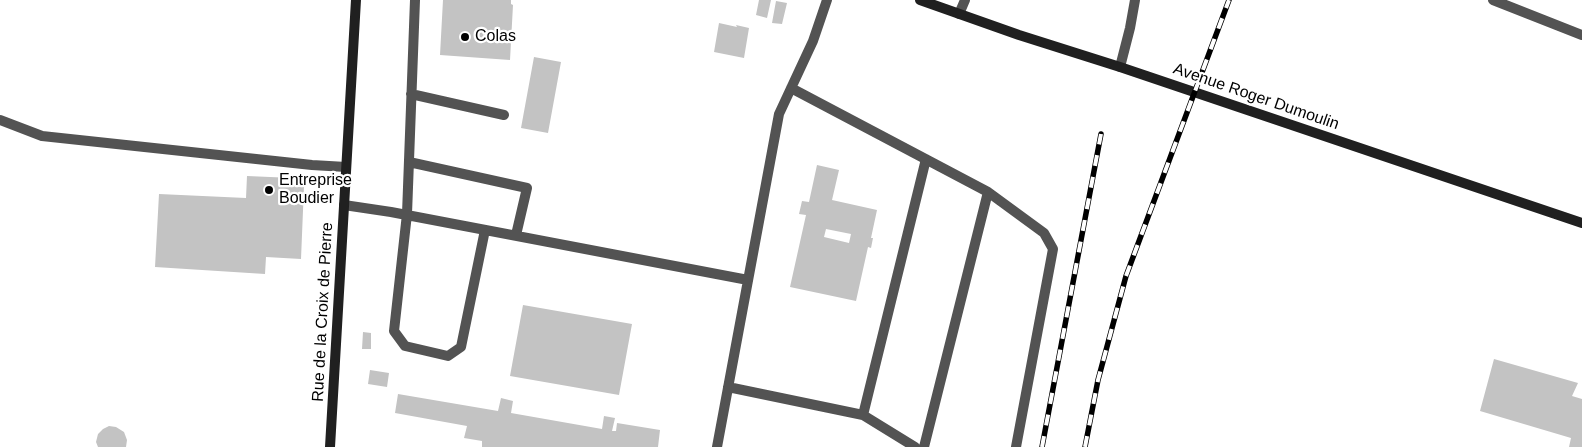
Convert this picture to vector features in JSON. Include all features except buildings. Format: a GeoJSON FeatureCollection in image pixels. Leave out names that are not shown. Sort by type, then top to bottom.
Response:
{"type":"FeatureCollection","features":[{"type":"Feature","properties":{"kind":"main road","name":"Rue de la Croix de Pierre"},"geometry":{"type":"LineString","coordinates":[[330,447],[356,0]]}},
{"type":"Feature","properties":{"kind":"main road","name":"Avenue Roger Dumoulin"},"geometry":{"type":"LineString","coordinates":[[920,0],[1019,35],[1582,223]]}},
{"type":"Feature","properties":{"kind":"lane"},"geometry":{"type":"LineString","coordinates":[[415,0],[407,214],[394,331],[405,346],[448,356],[462,347],[485,230]]}},
{"type":"Feature","properties":{"kind":"lane"},"geometry":{"type":"LineString","coordinates":[[717,447],[779,114],[813,41],[827,0]]}},
{"type":"Feature","properties":{"kind":"lane"},"geometry":{"type":"LineString","coordinates":[[959,14],[964,0]]}},
{"type":"Feature","properties":{"kind":"lane"},"geometry":{"type":"LineString","coordinates":[[1120,68],[1135,0]]}},
{"type":"Feature","properties":{"kind":"lane"},"geometry":{"type":"LineString","coordinates":[[1493,0],[1582,35]]}},
{"type":"Feature","properties":{"kind":"lane"},"geometry":{"type":"LineString","coordinates":[[791,88],[988,192],[1044,234],[1053,250],[1016,447]]}},
{"type":"Feature","properties":{"kind":"lane"},"geometry":{"type":"LineString","coordinates":[[412,94],[504,115]]}},
{"type":"Feature","properties":{"kind":"lane"},"geometry":{"type":"LineString","coordinates":[[0,120],[42,136],[346,167]]}},
{"type":"Feature","properties":{"kind":"lane"},"geometry":{"type":"LineString","coordinates":[[863,415],[926,159]]}},
{"type":"Feature","properties":{"kind":"lane"},"geometry":{"type":"LineString","coordinates":[[409,162],[527,188],[516,236]]}},
{"type":"Feature","properties":{"kind":"lane"},"geometry":{"type":"LineString","coordinates":[[924,447],[988,192]]}},
{"type":"Feature","properties":{"kind":"lane"},"geometry":{"type":"LineString","coordinates":[[344,205],[407,214],[748,280]]}},
{"type":"Feature","properties":{"kind":"lane"},"geometry":{"type":"LineString","coordinates":[[728,387],[863,415],[916,447]]}},
{"type":"Feature","properties":{"kind":"railway"},"geometry":{"type":"LineString","coordinates":[[1085,447],[1098,380],[1126,276],[1229,0]]}},
{"type":"Feature","properties":{"kind":"railway"},"geometry":{"type":"LineString","coordinates":[[1042,447],[1101,134]]}},
{"type":"Feature","properties":{"kind":"place","name":"Colas"},"geometry":{"type":"Point","coordinates":[465,37]}},
{"type":"Feature","properties":{"kind":"place","name":"Entreprise Boudier"},"geometry":{"type":"Point","coordinates":[269,190]}}]}
